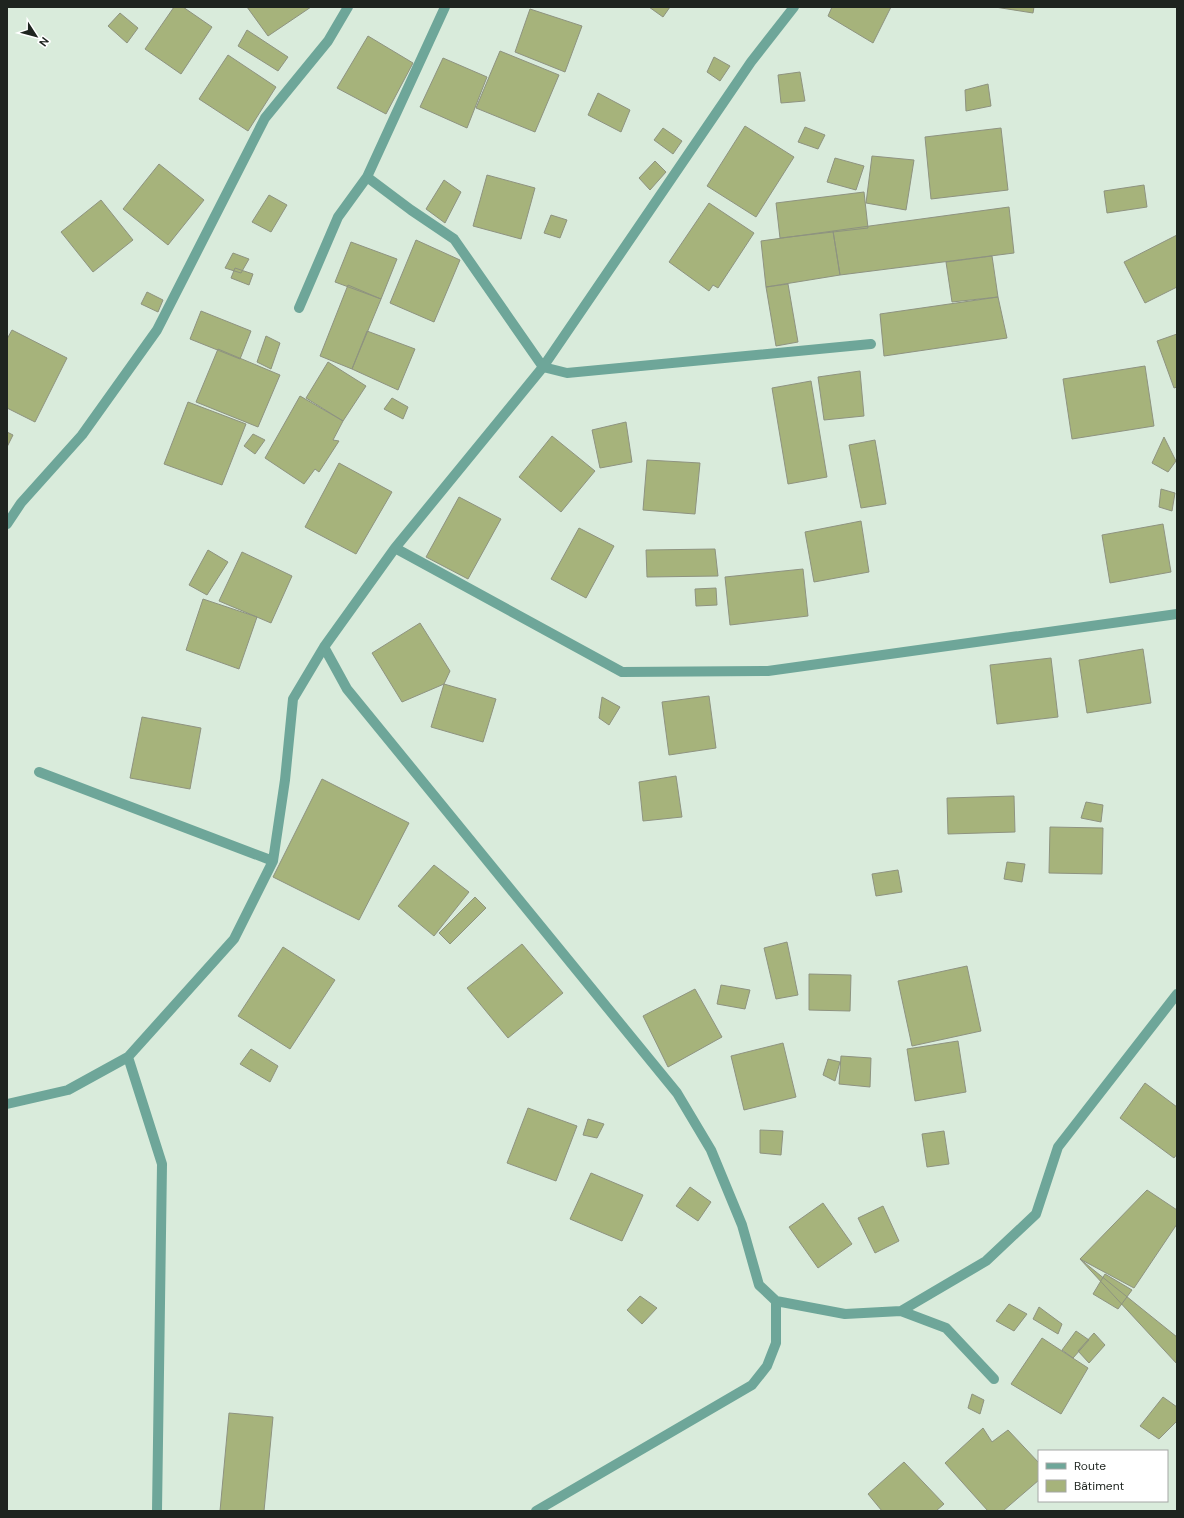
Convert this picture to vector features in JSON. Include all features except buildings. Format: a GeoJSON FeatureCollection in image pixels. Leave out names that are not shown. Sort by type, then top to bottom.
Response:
{"type":"FeatureCollection","features":[{"type":"Feature","properties":{"kind":"street"},"geometry":{"type":"LineString","coordinates":[[7,524],[21,503],[82,435],[157,330],[265,118],[328,41],[348,7]]}},
{"type":"Feature","properties":{"kind":"street"},"geometry":{"type":"LineString","coordinates":[[299,308],[338,217],[368,177],[445,7]]}},
{"type":"Feature","properties":{"kind":"street"},"geometry":{"type":"LineString","coordinates":[[7,1104],[68,1090],[128,1057],[234,939],[273,861],[293,699],[324,647],[396,548],[543,367],[751,62],[794,7]]}},
{"type":"Feature","properties":{"kind":"street"},"geometry":{"type":"LineString","coordinates":[[368,177],[411,210],[454,239],[543,367],[567,373],[871,344]]}},
{"type":"Feature","properties":{"kind":"street"},"geometry":{"type":"LineString","coordinates":[[396,548],[622,672],[768,671],[1177,614]]}},
{"type":"Feature","properties":{"kind":"street"},"geometry":{"type":"LineString","coordinates":[[324,647],[347,689],[677,1093],[711,1150],[742,1225],[759,1285],[776,1300],[845,1314],[901,1311],[946,1328],[994,1379]]}},
{"type":"Feature","properties":{"kind":"street"},"geometry":{"type":"LineString","coordinates":[[39,772],[273,861]]}},
{"type":"Feature","properties":{"kind":"street"},"geometry":{"type":"LineString","coordinates":[[901,1311],[986,1261],[1036,1214],[1058,1147],[1177,994]]}},
{"type":"Feature","properties":{"kind":"street"},"geometry":{"type":"LineString","coordinates":[[128,1057],[162,1164],[157,1511]]}},
{"type":"Feature","properties":{"kind":"street"},"geometry":{"type":"LineString","coordinates":[[536,1511],[752,1384],[767,1366],[776,1343],[776,1300]]}}]}
